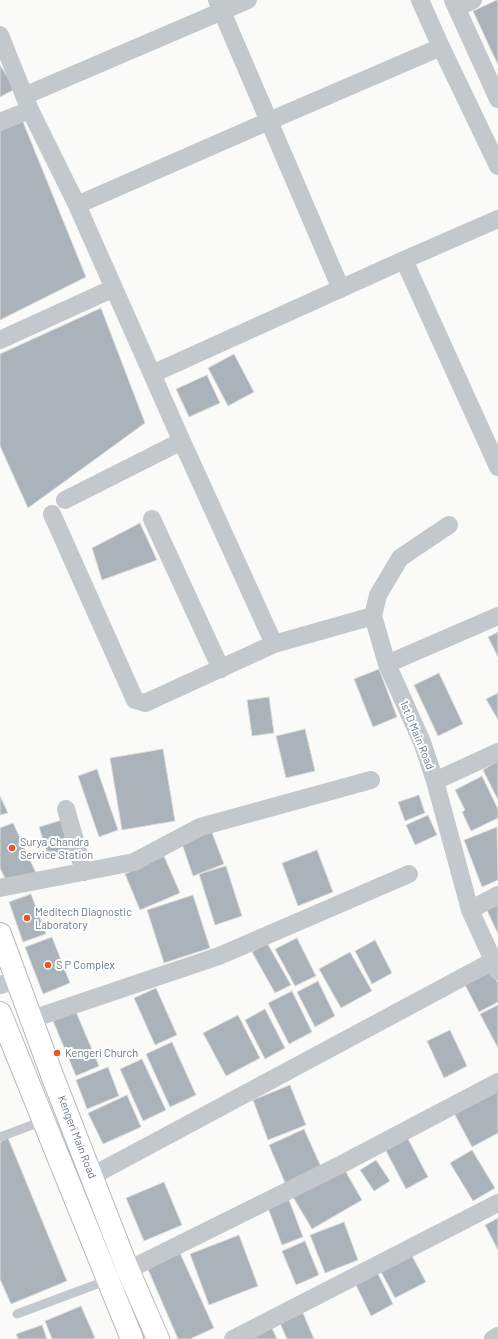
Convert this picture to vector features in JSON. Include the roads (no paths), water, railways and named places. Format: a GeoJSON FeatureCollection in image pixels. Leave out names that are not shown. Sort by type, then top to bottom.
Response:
{"type":"FeatureCollection","features":[{"type":"Feature","properties":{"kind":"main road","name":"Kengeri Main Road"},"geometry":{"type":"LineString","coordinates":[[0,934],[9,983],[32,1019],[128,1270],[158,1339]]}},
{"type":"Feature","properties":{"kind":"main road"},"geometry":{"type":"LineString","coordinates":[[0,1013],[132,1339]]}},
{"type":"Feature","properties":{"kind":"street"},"geometry":{"type":"LineString","coordinates":[[0,122],[27,103],[220,6],[248,0]]}},
{"type":"Feature","properties":{"kind":"street"},"geometry":{"type":"LineString","coordinates":[[420,0],[498,166]]}},
{"type":"Feature","properties":{"kind":"street"},"geometry":{"type":"LineString","coordinates":[[461,2],[498,99]]}},
{"type":"Feature","properties":{"kind":"street"},"geometry":{"type":"LineString","coordinates":[[220,6],[341,289]]}},
{"type":"Feature","properties":{"kind":"street"},"geometry":{"type":"LineString","coordinates":[[0,35],[27,103],[78,206],[178,435],[274,644]]}},
{"type":"Feature","properties":{"kind":"street"},"geometry":{"type":"LineString","coordinates":[[78,206],[269,121],[441,47]]}},
{"type":"Feature","properties":{"kind":"street"},"geometry":{"type":"LineString","coordinates":[[152,374],[498,219]]}},
{"type":"Feature","properties":{"kind":"street"},"geometry":{"type":"LineString","coordinates":[[404,260],[498,467]]}},
{"type":"Feature","properties":{"kind":"street"},"geometry":{"type":"LineString","coordinates":[[0,340],[114,288]]}},
{"type":"Feature","properties":{"kind":"street"},"geometry":{"type":"LineString","coordinates":[[65,500],[175,445],[179,440],[178,435]]}},
{"type":"Feature","properties":{"kind":"street"},"geometry":{"type":"LineString","coordinates":[[52,514],[136,700],[145,703],[274,644],[373,616]]}},
{"type":"Feature","properties":{"kind":"street"},"geometry":{"type":"LineString","coordinates":[[152,518],[221,669]]}},
{"type":"Feature","properties":{"kind":"street","name":"1st D Main Road"},"geometry":{"type":"LineString","coordinates":[[450,525],[400,558],[378,595],[373,616],[387,664],[422,742],[435,781],[470,910],[495,966]]}},
{"type":"Feature","properties":{"kind":"street"},"geometry":{"type":"LineString","coordinates":[[387,664],[498,616]]}},
{"type":"Feature","properties":{"kind":"street"},"geometry":{"type":"LineString","coordinates":[[435,781],[498,752]]}},
{"type":"Feature","properties":{"kind":"street"},"geometry":{"type":"LineString","coordinates":[[0,888],[134,862],[200,827],[371,780]]}},
{"type":"Feature","properties":{"kind":"street"},"geometry":{"type":"LineString","coordinates":[[66,809],[84,872]]}},
{"type":"Feature","properties":{"kind":"street"},"geometry":{"type":"LineString","coordinates":[[32,1019],[219,956],[409,874]]}},
{"type":"Feature","properties":{"kind":"street"},"geometry":{"type":"LineString","coordinates":[[470,910],[498,895]]}},
{"type":"Feature","properties":{"kind":"street"},"geometry":{"type":"LineString","coordinates":[[92,1176],[495,966]]}},
{"type":"Feature","properties":{"kind":"street"},"geometry":{"type":"LineString","coordinates":[[128,1270],[342,1164],[498,1082]]}},
{"type":"Feature","properties":{"kind":"street"},"geometry":{"type":"LineString","coordinates":[[233,1339],[498,1202]]}},
{"type":"Feature","properties":{"kind":"street"},"geometry":{"type":"LineString","coordinates":[[493,1339],[498,1336]]}},
{"type":"Feature","properties":{"kind":"lane"},"geometry":{"type":"LineString","coordinates":[[0,1137],[44,1121]]}},
{"type":"Feature","properties":{"kind":"lane"},"geometry":{"type":"LineString","coordinates":[[17,1314],[108,1280]]}},
{"type":"Feature","properties":{"kind":"place","name":"Surya Chandra Service Station"},"geometry":{"type":"Point","coordinates":[12,848]}},
{"type":"Feature","properties":{"kind":"place","name":"Meditech Diagnostic Laboratory"},"geometry":{"type":"Point","coordinates":[27,918]}},
{"type":"Feature","properties":{"kind":"place","name":"S P Complex"},"geometry":{"type":"Point","coordinates":[48,965]}},
{"type":"Feature","properties":{"kind":"place","name":"Kengeri Church"},"geometry":{"type":"Point","coordinates":[57,1053]}}]}
